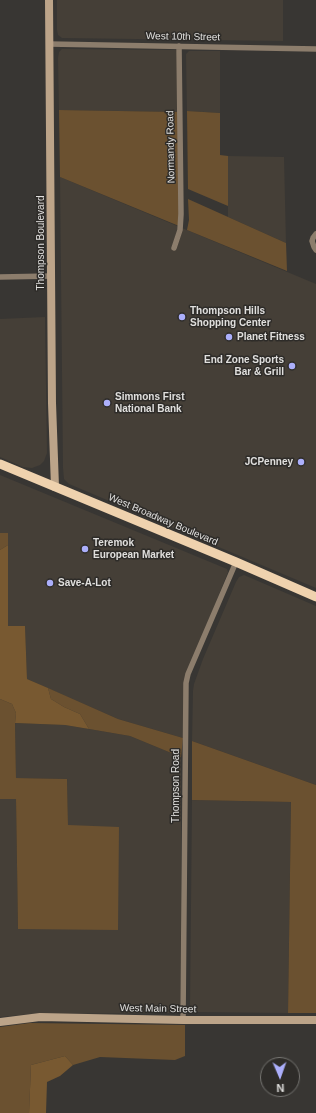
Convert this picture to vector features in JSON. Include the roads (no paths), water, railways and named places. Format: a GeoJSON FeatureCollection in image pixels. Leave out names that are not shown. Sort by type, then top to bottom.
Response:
{"type":"FeatureCollection","features":[{"type":"Feature","properties":{"kind":"highway","name":"West Broadway Boulevard"},"geometry":{"type":"LineString","coordinates":[[0,464],[236,562],[316,597]]}},
{"type":"Feature","properties":{"kind":"main road","name":"Thompson Boulevard"},"geometry":{"type":"LineString","coordinates":[[49,0],[52,403],[55,487]]}},
{"type":"Feature","properties":{"kind":"main road","name":"West Main Street"},"geometry":{"type":"LineString","coordinates":[[0,1022],[40,1017],[184,1020],[316,1020]]}},
{"type":"Feature","properties":{"kind":"street","name":"West 10th Street"},"geometry":{"type":"LineString","coordinates":[[49,44],[316,49]]}},
{"type":"Feature","properties":{"kind":"street","name":"Normandy Road"},"geometry":{"type":"LineString","coordinates":[[174,248],[180,230],[181,214],[179,46]]}},
{"type":"Feature","properties":{"kind":"street"},"geometry":{"type":"LineString","coordinates":[[316,234],[312,244],[316,250]]}},
{"type":"Feature","properties":{"kind":"street"},"geometry":{"type":"LineString","coordinates":[[0,277],[52,276]]}},
{"type":"Feature","properties":{"kind":"street","name":"Thompson Road"},"geometry":{"type":"LineString","coordinates":[[184,1020],[186,683],[188,674],[236,562]]}},
{"type":"Feature","properties":{"kind":"place","name":"Thompson Hills Shopping Center"},"geometry":{"type":"Point","coordinates":[182,317]}},
{"type":"Feature","properties":{"kind":"place","name":"Planet Fitness"},"geometry":{"type":"Point","coordinates":[229,337]}},
{"type":"Feature","properties":{"kind":"place","name":"End Zone Sports Bar & Grill"},"geometry":{"type":"Point","coordinates":[292,366]}},
{"type":"Feature","properties":{"kind":"place","name":"Simmons First National Bank"},"geometry":{"type":"Point","coordinates":[107,403]}},
{"type":"Feature","properties":{"kind":"place","name":"JCPenney"},"geometry":{"type":"Point","coordinates":[301,462]}},
{"type":"Feature","properties":{"kind":"place","name":"Teremok European Market"},"geometry":{"type":"Point","coordinates":[85,549]}},
{"type":"Feature","properties":{"kind":"place","name":"Save-A-Lot"},"geometry":{"type":"Point","coordinates":[50,583]}}]}
